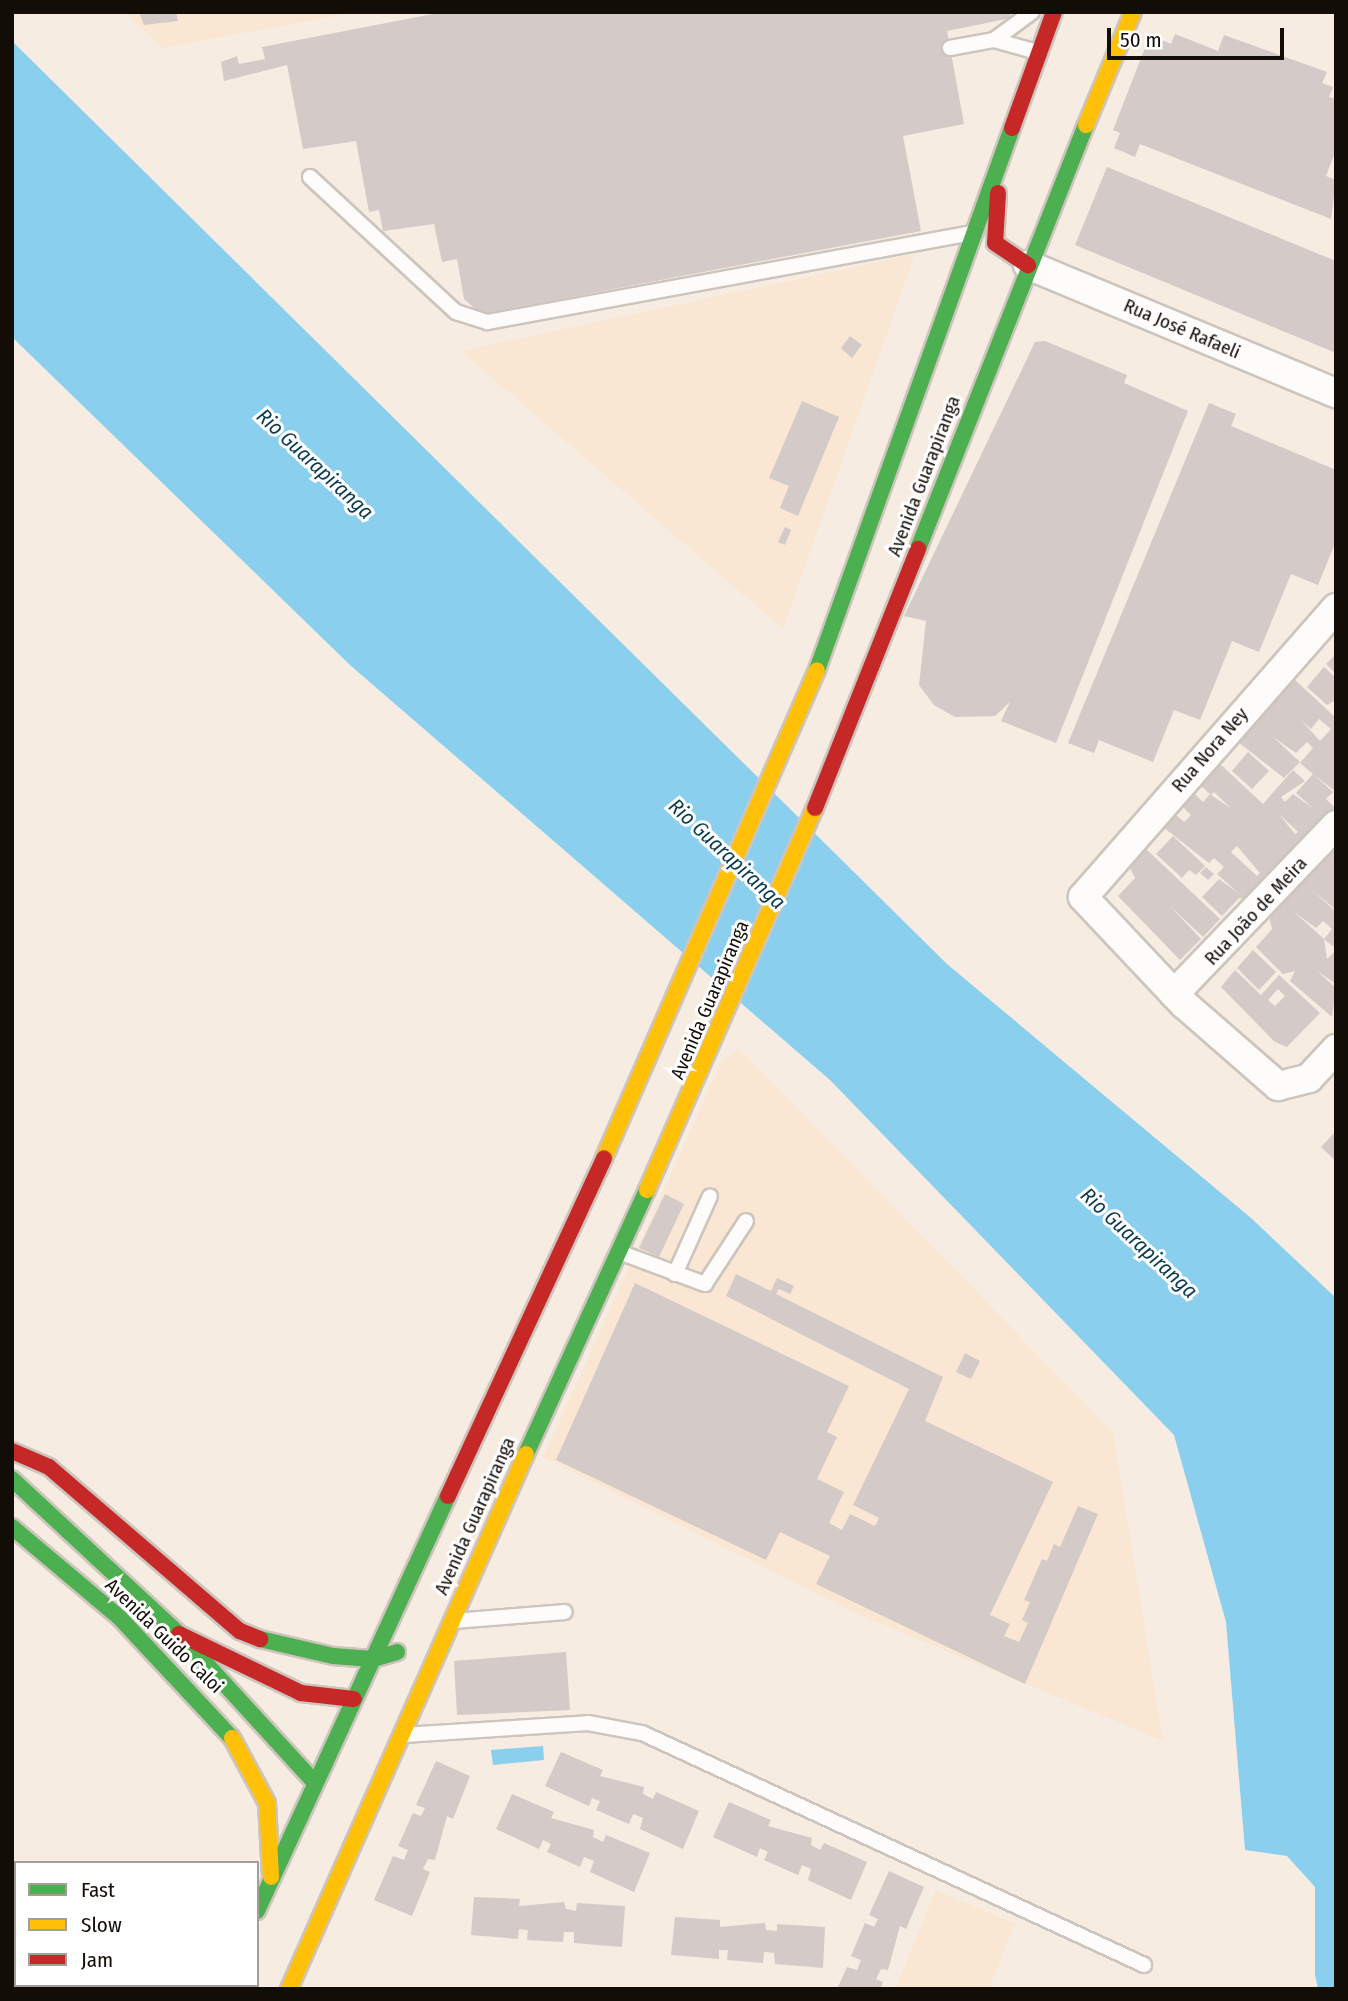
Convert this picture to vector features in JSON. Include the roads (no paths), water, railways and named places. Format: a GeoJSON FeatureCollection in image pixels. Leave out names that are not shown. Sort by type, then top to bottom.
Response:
{"type":"FeatureCollection","features":[{"type":"Feature","properties":{"kind":"main road","name":"Avenida Guarapiranga"},"geometry":{"type":"LineString","coordinates":[[259,1906],[669,1018],[827,645],[1000,152],[1054,12]]}},
{"type":"Feature","properties":{"kind":"main road","name":"Avenida Guarapiranga"},"geometry":{"type":"LineString","coordinates":[[289,1989],[450,1621],[706,1066],[870,676],[1028,265],[1133,12]]}},
{"type":"Feature","properties":{"kind":"main road"},"geometry":{"type":"LineString","coordinates":[[1000,152],[995,243],[1028,265]]}},
{"type":"Feature","properties":{"kind":"main road"},"geometry":{"type":"LineString","coordinates":[[12,1451],[49,1467],[240,1631],[288,1649],[373,1659],[443,1639]]}},
{"type":"Feature","properties":{"kind":"main road","name":"Avenida Guido Caloi"},"geometry":{"type":"LineString","coordinates":[[12,1479],[179,1634],[314,1782],[328,1805]]}},
{"type":"Feature","properties":{"kind":"main road","name":"Avenida Guido Caloi"},"geometry":{"type":"LineString","coordinates":[[12,1527],[120,1618],[232,1738],[267,1803],[271,1877]]}},
{"type":"Feature","properties":{"kind":"main road"},"geometry":{"type":"LineString","coordinates":[[179,1634],[301,1693],[354,1699]]}},
{"type":"Feature","properties":{"kind":"main road"},"geometry":{"type":"LineString","coordinates":[[341,1834],[348,1855]]}},
{"type":"Feature","properties":{"kind":"street","name":"Rua José Rafaeli"},"geometry":{"type":"LineString","coordinates":[[1028,265],[1336,393]]}},
{"type":"Feature","properties":{"kind":"street","name":"Rua Nora Ney"},"geometry":{"type":"LineString","coordinates":[[1174,994],[1087,905],[1084,891],[1336,608]]}},
{"type":"Feature","properties":{"kind":"street","name":"Rua João de Meira"},"geometry":{"type":"LineString","coordinates":[[1174,994],[1336,825]]}},
{"type":"Feature","properties":{"kind":"street"},"geometry":{"type":"LineString","coordinates":[[1174,994],[1278,1086],[1310,1078],[1336,1049]]}},
{"type":"Feature","properties":{"kind":"lane"},"geometry":{"type":"LineString","coordinates":[[994,40],[1032,12]]}},
{"type":"Feature","properties":{"kind":"lane"},"geometry":{"type":"LineString","coordinates":[[950,47],[994,40],[1038,52]]}},
{"type":"Feature","properties":{"kind":"lane"},"geometry":{"type":"LineString","coordinates":[[310,177],[456,312],[487,322],[971,233]]}},
{"type":"Feature","properties":{"kind":"lane"},"geometry":{"type":"LineString","coordinates":[[676,1274],[710,1196]]}},
{"type":"Feature","properties":{"kind":"lane"},"geometry":{"type":"LineString","coordinates":[[618,1252],[705,1284],[746,1222]]}},
{"type":"Feature","properties":{"kind":"lane"},"geometry":{"type":"LineString","coordinates":[[450,1621],[565,1612]]}},
{"type":"Feature","properties":{"kind":"lane"},"geometry":{"type":"LineString","coordinates":[[400,1736],[588,1723],[642,1733],[1144,1965]]}},
{"type":"Feature","properties":{"kind":"water","name":"Rio Guarapiranga"},"geometry":{"type":"Polygon","coordinates":[[[12,41],[947,964],[1251,1218],[1336,1298],[1336,1989],[1318,1989],[1315,1975],[1315,1887],[1287,1856],[1245,1850],[1226,1622],[1174,1435],[830,1080],[350,665],[12,337],[12,41]]]}},
{"type":"Feature","properties":{"kind":"water"},"geometry":{"type":"Polygon","coordinates":[[[543,1746],[544,1760],[493,1765],[491,1750],[543,1746]]]}}]}
